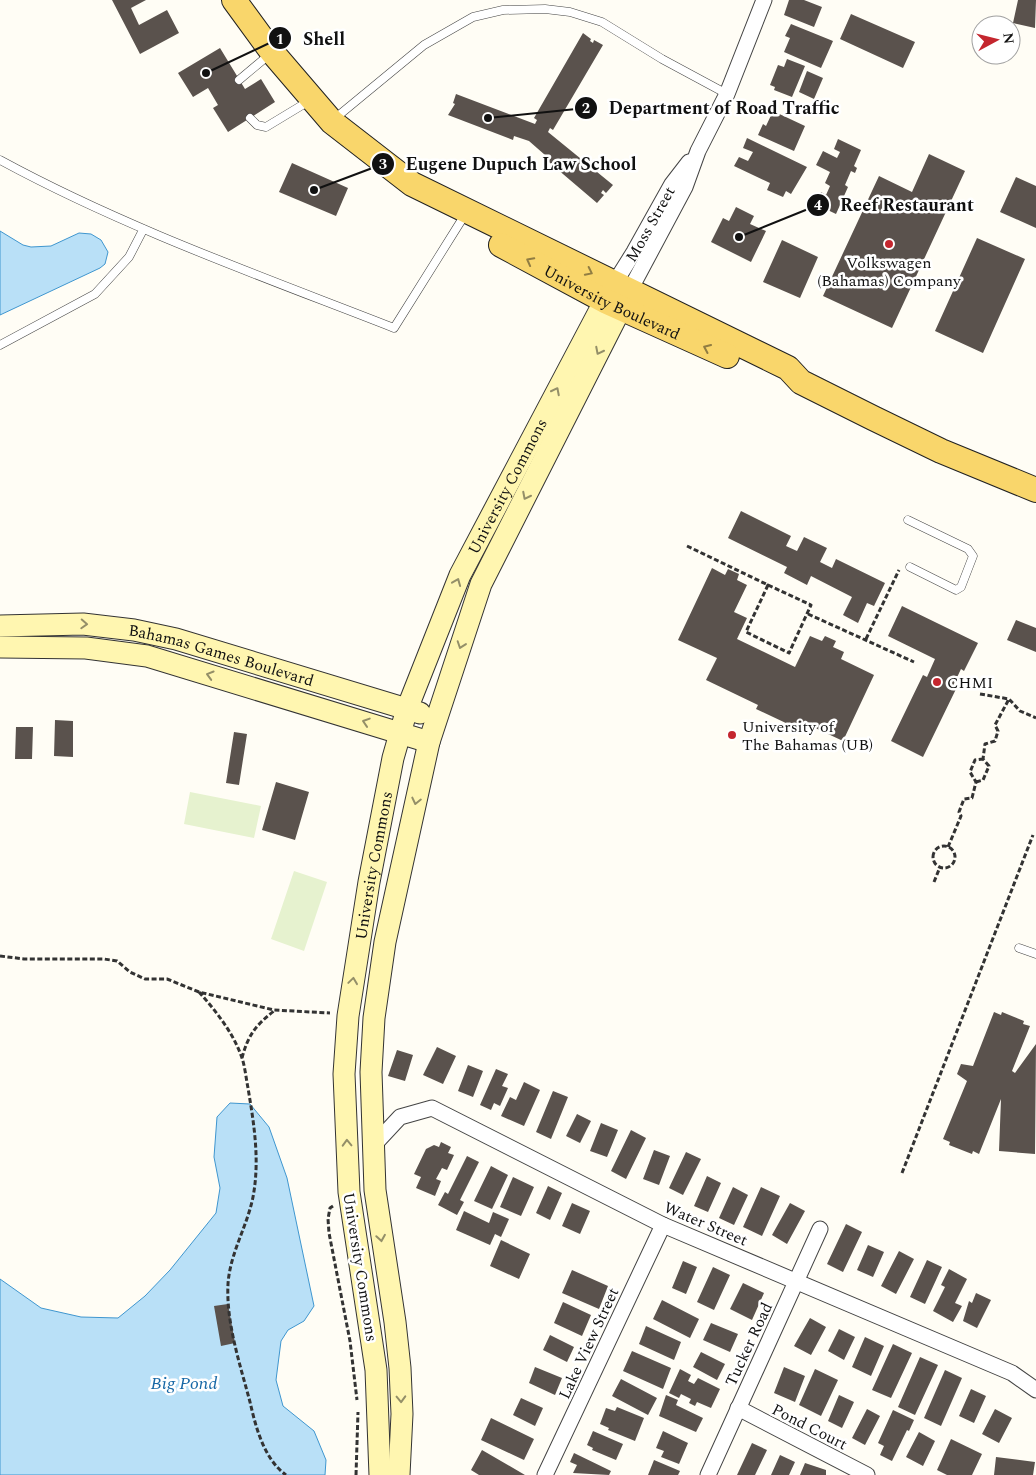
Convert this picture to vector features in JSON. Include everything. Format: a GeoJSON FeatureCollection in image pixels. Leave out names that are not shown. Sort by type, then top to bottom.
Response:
{"type":"FeatureCollection","features":[{"type":"Feature","properties":{"kind":"main road","name":"University Boulevard"},"geometry":{"type":"LineString","coordinates":[[234,0],[272,52],[311,100],[332,122],[412,184],[436,197],[465,209],[617,296],[785,382],[801,382],[940,451],[1036,490]]}},
{"type":"Feature","properties":{"kind":"main road","name":"University Boulevard"},"geometry":{"type":"LineString","coordinates":[[436,197],[461,221],[509,250],[617,296]]}},
{"type":"Feature","properties":{"kind":"main road","name":"University Commons"},"geometry":{"type":"LineString","coordinates":[[380,1475],[376,1370],[350,1198],[344,1074],[348,1016],[368,882],[400,733],[407,709],[460,575],[617,296]]}},
{"type":"Feature","properties":{"kind":"main road","name":"University Commons"},"geometry":{"type":"LineString","coordinates":[[399,1475],[402,1414],[400,1368],[395,1322],[374,1190],[371,1072],[374,1018],[383,951],[429,742],[481,584],[617,296]]}},
{"type":"Feature","properties":{"kind":"main road","name":"Bahamas Games Boulevard"},"geometry":{"type":"LineString","coordinates":[[0,626],[55,624],[109,626],[176,639],[436,718]]}},
{"type":"Feature","properties":{"kind":"main road"},"geometry":{"type":"LineString","coordinates":[[52,647],[55,624]]}},
{"type":"Feature","properties":{"kind":"main road","name":"Bahamas Games Boulevard"},"geometry":{"type":"LineString","coordinates":[[0,647],[86,648],[147,656],[429,742]]}},
{"type":"Feature","properties":{"kind":"street","name":"Moss Street"},"geometry":{"type":"LineString","coordinates":[[617,296],[634,252],[672,184],[698,151],[728,94],[764,0]]}},
{"type":"Feature","properties":{"kind":"street","name":"Water Street"},"geometry":{"type":"LineString","coordinates":[[373,1146],[400,1117],[432,1108],[663,1225],[1012,1373],[1036,1390]]}},
{"type":"Feature","properties":{"kind":"street","name":"Lake View Street"},"geometry":{"type":"LineString","coordinates":[[545,1475],[663,1225]]}},
{"type":"Feature","properties":{"kind":"street","name":"Tucker Road"},"geometry":{"type":"LineString","coordinates":[[708,1475],[820,1228]]}},
{"type":"Feature","properties":{"kind":"street","name":"Pond Court"},"geometry":{"type":"LineString","coordinates":[[738,1408],[867,1475]]}},
{"type":"Feature","properties":{"kind":"lane"},"geometry":{"type":"LineString","coordinates":[[332,122],[424,45],[473,17],[503,10],[545,9],[570,12],[602,22],[662,59],[728,94]]}},
{"type":"Feature","properties":{"kind":"lane"},"geometry":{"type":"LineString","coordinates":[[239,80],[272,52]]}},
{"type":"Feature","properties":{"kind":"lane"},"geometry":{"type":"LineString","coordinates":[[250,118],[257,125],[266,127],[311,100]]}},
{"type":"Feature","properties":{"kind":"lane"},"geometry":{"type":"LineString","coordinates":[[0,160],[41,182],[143,230],[394,328],[461,221]]}},
{"type":"Feature","properties":{"kind":"lane"},"geometry":{"type":"LineString","coordinates":[[0,345],[95,294],[129,257],[143,230]]}},
{"type":"Feature","properties":{"kind":"lane"},"geometry":{"type":"LineString","coordinates":[[908,520],[968,549],[973,556],[961,587],[956,590],[910,568]]}},
{"type":"Feature","properties":{"kind":"lane"},"geometry":{"type":"LineString","coordinates":[[1019,948],[1036,954]]}},
{"type":"Feature","properties":{"kind":"path"},"geometry":{"type":"LineString","coordinates":[[687,546],[811,605],[789,653],[746,632],[768,585]]}},
{"type":"Feature","properties":{"kind":"path"},"geometry":{"type":"LineString","coordinates":[[866,640],[903,564],[910,568]]}},
{"type":"Feature","properties":{"kind":"path"},"geometry":{"type":"LineString","coordinates":[[808,614],[914,662]]}},
{"type":"Feature","properties":{"kind":"path"},"geometry":{"type":"LineString","coordinates":[[980,694],[1009,699],[1020,711],[1036,718]]}},
{"type":"Feature","properties":{"kind":"path"},"geometry":{"type":"LineString","coordinates":[[976,782],[983,780],[989,766],[983,759],[985,744],[995,741],[998,731],[995,725],[1009,699]]}},
{"type":"Feature","properties":{"kind":"path"},"geometry":{"type":"LineString","coordinates":[[948,847],[961,816],[959,812],[964,799],[972,798],[976,782],[970,772],[975,760],[983,759]]}},
{"type":"Feature","properties":{"kind":"path"},"geometry":{"type":"LineString","coordinates":[[902,1173],[1033,835]]}},
{"type":"Feature","properties":{"kind":"path"},"geometry":{"type":"LineString","coordinates":[[948,847],[955,854],[953,863],[950,866],[940,867],[936,864],[934,855],[939,848],[948,847]]}},
{"type":"Feature","properties":{"kind":"path"},"geometry":{"type":"LineString","coordinates":[[934,882],[940,867]]}},
{"type":"Feature","properties":{"kind":"path"},"geometry":{"type":"LineString","coordinates":[[0,956],[116,961],[130,972],[145,978],[167,979],[199,992],[274,1010],[348,1016]]}},
{"type":"Feature","properties":{"kind":"path"},"geometry":{"type":"LineString","coordinates":[[199,992],[226,1026],[242,1058],[254,1127],[256,1162],[246,1224],[233,1254],[228,1304],[235,1343],[257,1433],[276,1468],[286,1475]]}},
{"type":"Feature","properties":{"kind":"path"},"geometry":{"type":"LineString","coordinates":[[242,1058],[246,1040],[256,1025],[274,1010]]}},
{"type":"Feature","properties":{"kind":"path"},"geometry":{"type":"LineString","coordinates":[[350,1198],[330,1208],[328,1219],[350,1341],[358,1405],[356,1475]]}},
{"type":"Feature","properties":{"kind":"green space"},"geometry":{"type":"Polygon","coordinates":[[[190,792],[261,806],[254,838],[184,824],[190,792]]]}},
{"type":"Feature","properties":{"kind":"green space"},"geometry":{"type":"Polygon","coordinates":[[[294,871],[327,882],[304,951],[271,939],[294,871]]]}},
{"type":"Feature","properties":{"kind":"water"},"geometry":{"type":"Polygon","coordinates":[[[0,231],[23,245],[31,247],[51,246],[79,233],[91,234],[101,240],[108,252],[105,264],[0,315],[0,231]]]}},
{"type":"Feature","properties":{"kind":"water","name":"Big Pond"},"geometry":{"type":"Polygon","coordinates":[[[230,1103],[250,1104],[269,1127],[287,1178],[314,1306],[304,1321],[288,1330],[281,1341],[276,1380],[283,1406],[314,1431],[326,1460],[325,1475],[0,1475],[0,1279],[41,1308],[81,1317],[118,1318],[145,1296],[170,1270],[216,1213],[220,1188],[214,1157],[217,1117],[230,1103]]]}},
{"type":"Feature","properties":{"kind":"building"},"geometry":{"type":"Polygon","coordinates":[[[112,0],[146,0],[131,8],[139,25],[167,10],[179,33],[140,54],[112,0]]]}},
{"type":"Feature","properties":{"kind":"building"},"geometry":{"type":"Polygon","coordinates":[[[789,0],[804,0],[822,7],[814,27],[784,15],[789,0]]]}},
{"type":"Feature","properties":{"kind":"building"},"geometry":{"type":"Polygon","coordinates":[[[1018,0],[1036,0],[1035,28],[1021,25],[1021,15],[1015,15],[1018,0]]]}},
{"type":"Feature","properties":{"kind":"building"},"geometry":{"type":"Polygon","coordinates":[[[851,14],[915,42],[903,68],[840,39],[851,14]]]}},
{"type":"Feature","properties":{"kind":"building"},"geometry":{"type":"Polygon","coordinates":[[[791,24],[833,41],[821,68],[784,52],[790,38],[785,36],[791,24]]]}},
{"type":"Feature","properties":{"kind":"building"},"geometry":{"type":"Polygon","coordinates":[[[583,33],[593,43],[594,40],[603,45],[553,130],[550,128],[548,132],[613,185],[606,193],[603,190],[601,193],[604,195],[597,203],[543,157],[545,155],[529,141],[514,136],[513,140],[448,115],[455,104],[453,103],[456,94],[535,124],[537,120],[534,118],[583,33]]]}},
{"type":"Feature","properties":{"kind":"building"},"geometry":{"type":"Polygon","coordinates":[[[220,48],[245,89],[261,79],[275,102],[228,132],[213,108],[218,105],[208,88],[193,97],[178,73],[220,48]]]}},
{"type":"Feature","properties":{"kind":"building"},"geometry":{"type":"Polygon","coordinates":[[[787,59],[805,66],[792,97],[774,90],[775,87],[770,85],[778,65],[784,67],[787,59]]]}},
{"type":"Feature","properties":{"kind":"building"},"geometry":{"type":"Polygon","coordinates":[[[807,71],[823,78],[814,99],[799,92],[807,71]]]}},
{"type":"Feature","properties":{"kind":"building"},"geometry":{"type":"Polygon","coordinates":[[[773,111],[805,126],[794,151],[758,135],[763,124],[766,126],[773,111]]]}},
{"type":"Feature","properties":{"kind":"building"},"geometry":{"type":"Polygon","coordinates":[[[747,138],[807,167],[791,194],[786,191],[783,197],[767,190],[770,183],[734,166],[739,157],[748,161],[753,152],[743,148],[747,138]]]}},
{"type":"Feature","properties":{"kind":"building"},"geometry":{"type":"Polygon","coordinates":[[[838,139],[861,150],[854,166],[857,168],[855,173],[851,171],[845,185],[848,187],[836,214],[815,204],[821,192],[826,195],[830,186],[825,183],[830,172],[816,165],[823,151],[837,158],[840,152],[834,149],[838,139]]]}},
{"type":"Feature","properties":{"kind":"building","name":"Volkswagen (Bahamas) Company"},"geometry":{"type":"Polygon","coordinates":[[[929,154],[965,171],[892,328],[823,296],[879,176],[912,192],[929,154]]]}},
{"type":"Feature","properties":{"kind":"building"},"geometry":{"type":"Polygon","coordinates":[[[292,163],[348,188],[336,216],[279,192],[292,163]]]}},
{"type":"Feature","properties":{"kind":"building"},"geometry":{"type":"Polygon","coordinates":[[[1016,177],[1036,186],[1036,228],[1000,212],[1016,177]]]}},
{"type":"Feature","properties":{"kind":"building"},"geometry":{"type":"Polygon","coordinates":[[[736,207],[754,216],[750,224],[766,231],[751,262],[711,242],[723,218],[729,221],[736,207]]]}},
{"type":"Feature","properties":{"kind":"building"},"geometry":{"type":"Polygon","coordinates":[[[977,238],[1025,259],[983,353],[935,331],[977,238]]]}},
{"type":"Feature","properties":{"kind":"building"},"geometry":{"type":"Polygon","coordinates":[[[782,240],[818,257],[800,298],[763,282],[782,240]]]}},
{"type":"Feature","properties":{"kind":"building"},"geometry":{"type":"Polygon","coordinates":[[[741,511],[791,536],[786,546],[797,551],[804,537],[827,548],[820,562],[832,568],[836,559],[885,583],[874,606],[867,603],[858,623],[843,615],[852,597],[811,576],[807,585],[784,573],[787,567],[728,538],[741,511]]]}},
{"type":"Feature","properties":{"kind":"building"},"geometry":{"type":"Polygon","coordinates":[[[712,568],[725,575],[728,569],[739,574],[737,580],[747,585],[734,612],[747,618],[737,639],[795,667],[810,636],[822,641],[825,636],[836,641],[833,647],[844,652],[841,659],[874,675],[843,741],[811,726],[807,733],[756,709],[758,705],[706,680],[717,658],[678,640],[712,568]]]}},
{"type":"Feature","properties":{"kind":"building","name":"CHMI"},"geometry":{"type":"Polygon","coordinates":[[[902,606],[978,643],[964,671],[961,669],[952,688],[956,689],[923,757],[891,741],[923,675],[927,677],[935,659],[888,636],[902,606]]]}},
{"type":"Feature","properties":{"kind":"building"},"geometry":{"type":"Polygon","coordinates":[[[1016,620],[1036,628],[1036,652],[1007,640],[1016,620]]]}},
{"type":"Feature","properties":{"kind":"building"},"geometry":{"type":"Polygon","coordinates":[[[55,720],[73,721],[73,757],[54,756],[55,720]]]}},
{"type":"Feature","properties":{"kind":"building"},"geometry":{"type":"Polygon","coordinates":[[[16,727],[33,727],[32,759],[15,759],[16,727]]]}},
{"type":"Feature","properties":{"kind":"building"},"geometry":{"type":"Polygon","coordinates":[[[234,732],[247,734],[239,785],[226,783],[234,732]]]}},
{"type":"Feature","properties":{"kind":"building"},"geometry":{"type":"Polygon","coordinates":[[[276,782],[309,792],[295,840],[262,830],[276,782]]]}},
{"type":"Feature","properties":{"kind":"building"},"geometry":{"type":"Polygon","coordinates":[[[994,1012],[1001,1015],[1002,1012],[1024,1021],[1023,1024],[1030,1026],[1012,1071],[1015,1073],[1036,1044],[1035,1154],[999,1151],[1001,1099],[979,1154],[973,1151],[972,1154],[949,1145],[950,1142],[943,1139],[967,1081],[957,1074],[961,1064],[973,1066],[994,1012]]]}},
{"type":"Feature","properties":{"kind":"building"},"geometry":{"type":"Polygon","coordinates":[[[437,1047],[456,1056],[443,1084],[423,1075],[437,1047]]]}},
{"type":"Feature","properties":{"kind":"building"},"geometry":{"type":"Polygon","coordinates":[[[397,1050],[413,1055],[405,1081],[388,1076],[397,1050]]]}},
{"type":"Feature","properties":{"kind":"building"},"geometry":{"type":"Polygon","coordinates":[[[468,1065],[483,1071],[473,1097],[458,1091],[468,1065]]]}},
{"type":"Feature","properties":{"kind":"building"},"geometry":{"type":"Polygon","coordinates":[[[496,1069],[508,1074],[502,1086],[508,1088],[500,1106],[494,1103],[491,1110],[480,1105],[496,1069]]]}},
{"type":"Feature","properties":{"kind":"building"},"geometry":{"type":"Polygon","coordinates":[[[524,1082],[540,1090],[524,1126],[501,1116],[510,1097],[516,1100],[524,1082]]]}},
{"type":"Feature","properties":{"kind":"building"},"geometry":{"type":"Polygon","coordinates":[[[553,1091],[568,1097],[551,1139],[536,1132],[553,1091]]]}},
{"type":"Feature","properties":{"kind":"building"},"geometry":{"type":"Polygon","coordinates":[[[577,1114],[591,1121],[580,1143],[566,1136],[577,1114]]]}},
{"type":"Feature","properties":{"kind":"building"},"geometry":{"type":"Polygon","coordinates":[[[601,1123],[618,1130],[607,1157],[590,1151],[601,1123]]]}},
{"type":"Feature","properties":{"kind":"building"},"geometry":{"type":"Polygon","coordinates":[[[631,1130],[646,1138],[626,1179],[611,1171],[631,1130]]]}},
{"type":"Feature","properties":{"kind":"building"},"geometry":{"type":"Polygon","coordinates":[[[441,1142],[451,1147],[448,1153],[454,1155],[447,1170],[442,1168],[436,1179],[441,1181],[435,1196],[416,1188],[421,1177],[414,1174],[426,1149],[434,1145],[439,1147],[441,1142]]]}},
{"type":"Feature","properties":{"kind":"building"},"geometry":{"type":"Polygon","coordinates":[[[654,1150],[670,1156],[659,1185],[643,1179],[654,1150]]]}},
{"type":"Feature","properties":{"kind":"building"},"geometry":{"type":"Polygon","coordinates":[[[686,1152],[701,1159],[683,1195],[669,1188],[686,1152]]]}},
{"type":"Feature","properties":{"kind":"building"},"geometry":{"type":"Polygon","coordinates":[[[467,1156],[479,1162],[460,1200],[464,1202],[457,1215],[438,1205],[445,1192],[448,1194],[467,1156]]]}},
{"type":"Feature","properties":{"kind":"building"},"geometry":{"type":"Polygon","coordinates":[[[491,1166],[508,1175],[492,1209],[474,1201],[491,1166]]]}},
{"type":"Feature","properties":{"kind":"building"},"geometry":{"type":"Polygon","coordinates":[[[707,1176],[721,1183],[708,1212],[694,1206],[707,1176]]]}},
{"type":"Feature","properties":{"kind":"building"},"geometry":{"type":"Polygon","coordinates":[[[513,1177],[534,1187],[521,1216],[500,1207],[513,1177]]]}},
{"type":"Feature","properties":{"kind":"building"},"geometry":{"type":"Polygon","coordinates":[[[548,1186],[562,1193],[550,1220],[536,1213],[548,1186]]]}},
{"type":"Feature","properties":{"kind":"building"},"geometry":{"type":"Polygon","coordinates":[[[733,1187],[748,1195],[734,1225],[719,1218],[733,1187]]]}},
{"type":"Feature","properties":{"kind":"building"},"geometry":{"type":"Polygon","coordinates":[[[761,1187],[780,1196],[762,1236],[743,1227],[761,1187]]]}},
{"type":"Feature","properties":{"kind":"building"},"geometry":{"type":"Polygon","coordinates":[[[572,1203],[590,1211],[580,1234],[562,1226],[572,1203]]]}},
{"type":"Feature","properties":{"kind":"building"},"geometry":{"type":"Polygon","coordinates":[[[790,1203],[805,1211],[787,1244],[772,1235],[790,1203]]]}},
{"type":"Feature","properties":{"kind":"building"},"geometry":{"type":"Polygon","coordinates":[[[464,1211],[489,1223],[493,1212],[509,1219],[501,1237],[495,1234],[490,1245],[456,1230],[464,1211]]]}},
{"type":"Feature","properties":{"kind":"building"},"geometry":{"type":"Polygon","coordinates":[[[846,1224],[862,1232],[843,1272],[827,1264],[846,1224]]]}},
{"type":"Feature","properties":{"kind":"building"},"geometry":{"type":"Polygon","coordinates":[[[501,1240],[530,1254],[519,1279],[490,1266],[501,1240]]]}},
{"type":"Feature","properties":{"kind":"building"},"geometry":{"type":"Polygon","coordinates":[[[868,1245],[884,1252],[873,1277],[857,1270],[868,1245]]]}},
{"type":"Feature","properties":{"kind":"building"},"geometry":{"type":"Polygon","coordinates":[[[899,1251],[914,1259],[896,1294],[881,1286],[899,1251]]]}},
{"type":"Feature","properties":{"kind":"building"},"geometry":{"type":"Polygon","coordinates":[[[927,1260],[942,1267],[925,1304],[910,1297],[927,1260]]]}},
{"type":"Feature","properties":{"kind":"building"},"geometry":{"type":"Polygon","coordinates":[[[683,1261],[697,1267],[686,1294],[672,1288],[683,1261]]]}},
{"type":"Feature","properties":{"kind":"building"},"geometry":{"type":"Polygon","coordinates":[[[713,1267],[730,1275],[714,1310],[697,1302],[713,1267]]]}},
{"type":"Feature","properties":{"kind":"building"},"geometry":{"type":"Polygon","coordinates":[[[949,1269],[967,1279],[955,1303],[962,1306],[953,1322],[933,1311],[945,1287],[941,1285],[949,1269]]]}},
{"type":"Feature","properties":{"kind":"building"},"geometry":{"type":"Polygon","coordinates":[[[572,1270],[608,1286],[599,1309],[562,1293],[572,1270]]]}},
{"type":"Feature","properties":{"kind":"building"},"geometry":{"type":"Polygon","coordinates":[[[743,1283],[764,1293],[752,1320],[730,1309],[743,1283]]]}},
{"type":"Feature","properties":{"kind":"building"},"geometry":{"type":"Polygon","coordinates":[[[976,1293],[991,1300],[977,1328],[963,1321],[969,1301],[972,1303],[976,1293]]]}},
{"type":"Feature","properties":{"kind":"building"},"geometry":{"type":"Polygon","coordinates":[[[662,1300],[699,1319],[690,1338],[653,1319],[662,1300]]]}},
{"type":"Feature","properties":{"kind":"building"},"geometry":{"type":"Polygon","coordinates":[[[563,1302],[591,1315],[582,1336],[554,1323],[563,1302]]]}},
{"type":"Feature","properties":{"kind":"building"},"geometry":{"type":"Polygon","coordinates":[[[228,1304],[235,1343],[221,1346],[214,1306],[228,1304]]]}},
{"type":"Feature","properties":{"kind":"building"},"geometry":{"type":"Polygon","coordinates":[[[810,1318],[826,1327],[811,1355],[794,1346],[810,1318]]]}},
{"type":"Feature","properties":{"kind":"building"},"geometry":{"type":"Polygon","coordinates":[[[711,1323],[738,1334],[730,1352],[703,1340],[711,1323]]]}},
{"type":"Feature","properties":{"kind":"building"},"geometry":{"type":"Polygon","coordinates":[[[646,1326],[681,1342],[674,1360],[639,1344],[646,1326]]]}},
{"type":"Feature","properties":{"kind":"building"},"geometry":{"type":"Polygon","coordinates":[[[839,1329],[855,1337],[844,1360],[828,1351],[839,1329]]]}},
{"type":"Feature","properties":{"kind":"building"},"geometry":{"type":"Polygon","coordinates":[[[550,1335],[574,1347],[567,1362],[543,1350],[550,1335]]]}},
{"type":"Feature","properties":{"kind":"building"},"geometry":{"type":"Polygon","coordinates":[[[865,1337],[884,1346],[871,1376],[852,1367],[865,1337]]]}},
{"type":"Feature","properties":{"kind":"building"},"geometry":{"type":"Polygon","coordinates":[[[893,1344],[912,1353],[891,1398],[872,1390],[893,1344]]]}},
{"type":"Feature","properties":{"kind":"building"},"geometry":{"type":"Polygon","coordinates":[[[632,1351],[671,1368],[663,1389],[623,1371],[632,1351]]]}},
{"type":"Feature","properties":{"kind":"building"},"geometry":{"type":"Polygon","coordinates":[[[701,1352],[725,1364],[717,1380],[693,1367],[701,1352]]]}},
{"type":"Feature","properties":{"kind":"building"},"geometry":{"type":"Polygon","coordinates":[[[920,1357],[938,1365],[915,1415],[898,1407],[920,1357]]]}},
{"type":"Feature","properties":{"kind":"building"},"geometry":{"type":"Polygon","coordinates":[[[535,1367],[562,1378],[555,1395],[529,1383],[535,1367]]]}},
{"type":"Feature","properties":{"kind":"building"},"geometry":{"type":"Polygon","coordinates":[[[784,1367],[805,1376],[795,1402],[774,1393],[784,1367]]]}},
{"type":"Feature","properties":{"kind":"building"},"geometry":{"type":"Polygon","coordinates":[[[680,1369],[691,1375],[688,1381],[694,1384],[698,1378],[720,1389],[711,1408],[697,1402],[695,1406],[689,1403],[691,1399],[681,1394],[679,1398],[669,1393],[680,1369]]]}},
{"type":"Feature","properties":{"kind":"building"},"geometry":{"type":"Polygon","coordinates":[[[815,1369],[838,1380],[821,1416],[799,1405],[815,1369]]]}},
{"type":"Feature","properties":{"kind":"building"},"geometry":{"type":"Polygon","coordinates":[[[945,1370],[962,1378],[941,1426],[924,1418],[945,1370]]]}},
{"type":"Feature","properties":{"kind":"building"},"geometry":{"type":"Polygon","coordinates":[[[621,1379],[657,1398],[648,1415],[612,1396],[621,1379]]]}},
{"type":"Feature","properties":{"kind":"building"},"geometry":{"type":"Polygon","coordinates":[[[971,1389],[986,1396],[974,1423],[959,1416],[971,1389]]]}},
{"type":"Feature","properties":{"kind":"building"},"geometry":{"type":"Polygon","coordinates":[[[666,1395],[678,1400],[676,1405],[703,1418],[696,1432],[659,1416],[666,1395]]]}},
{"type":"Feature","properties":{"kind":"building"},"geometry":{"type":"Polygon","coordinates":[[[839,1395],[854,1402],[842,1428],[828,1421],[839,1395]]]}},
{"type":"Feature","properties":{"kind":"building"},"geometry":{"type":"Polygon","coordinates":[[[521,1398],[543,1408],[535,1426],[513,1415],[521,1398]]]}},
{"type":"Feature","properties":{"kind":"building"},"geometry":{"type":"Polygon","coordinates":[[[617,1407],[644,1418],[635,1441],[608,1430],[609,1428],[600,1424],[606,1408],[615,1411],[617,1407]]]}},
{"type":"Feature","properties":{"kind":"building"},"geometry":{"type":"Polygon","coordinates":[[[867,1409],[880,1416],[865,1445],[852,1438],[867,1409]]]}},
{"type":"Feature","properties":{"kind":"building"},"geometry":{"type":"Polygon","coordinates":[[[995,1409],[1012,1418],[999,1443],[982,1434],[995,1409]]]}},
{"type":"Feature","properties":{"kind":"building"},"geometry":{"type":"Polygon","coordinates":[[[893,1410],[914,1420],[892,1461],[880,1455],[884,1446],[878,1443],[893,1410]]]}},
{"type":"Feature","properties":{"kind":"building"},"geometry":{"type":"Polygon","coordinates":[[[491,1418],[534,1439],[524,1460],[481,1440],[491,1418]]]}},
{"type":"Feature","properties":{"kind":"building"},"geometry":{"type":"Polygon","coordinates":[[[593,1431],[623,1444],[616,1460],[592,1450],[593,1448],[587,1445],[593,1431]]]}},
{"type":"Feature","properties":{"kind":"building"},"geometry":{"type":"Polygon","coordinates":[[[663,1431],[688,1443],[679,1464],[661,1457],[664,1451],[656,1448],[663,1431]]]}},
{"type":"Feature","properties":{"kind":"building"},"geometry":{"type":"Polygon","coordinates":[[[919,1432],[935,1441],[923,1466],[906,1457],[919,1432]]]}},
{"type":"Feature","properties":{"kind":"building"},"geometry":{"type":"Polygon","coordinates":[[[951,1439],[982,1454],[972,1475],[947,1475],[937,1470],[951,1439]]]}},
{"type":"Feature","properties":{"kind":"building"},"geometry":{"type":"Polygon","coordinates":[[[752,1443],[767,1450],[755,1475],[737,1475],[752,1443]]]}},
{"type":"Feature","properties":{"kind":"building"},"geometry":{"type":"Polygon","coordinates":[[[482,1450],[525,1475],[479,1475],[471,1470],[482,1450]]]}},
{"type":"Feature","properties":{"kind":"building"},"geometry":{"type":"Polygon","coordinates":[[[574,1453],[611,1471],[609,1475],[573,1473],[577,1465],[570,1462],[574,1453]]]}},
{"type":"Feature","properties":{"kind":"building"},"geometry":{"type":"Polygon","coordinates":[[[780,1455],[795,1462],[789,1475],[771,1475],[780,1455]]]}},
{"type":"Feature","properties":{"kind":"building"},"geometry":{"type":"Polygon","coordinates":[[[996,1457],[1035,1462],[1033,1475],[994,1475],[996,1457]]]}},
{"type":"Feature","properties":{"kind":"building"},"geometry":{"type":"Polygon","coordinates":[[[654,1460],[680,1471],[678,1475],[648,1475],[654,1460]]]}},
{"type":"Feature","properties":{"kind":"building"},"geometry":{"type":"Polygon","coordinates":[[[805,1463],[826,1470],[826,1475],[800,1475],[805,1463]]]}},
{"type":"Feature","properties":{"kind":"place","name":"Shell"},"geometry":{"type":"Point","coordinates":[206,73]}},
{"type":"Feature","properties":{"kind":"place","name":"Department of Road Traffic"},"geometry":{"type":"Point","coordinates":[488,118]}},
{"type":"Feature","properties":{"kind":"place","name":"Eugene Dupuch Law School"},"geometry":{"type":"Point","coordinates":[314,190]}},
{"type":"Feature","properties":{"kind":"place","name":"Reef Restaurant"},"geometry":{"type":"Point","coordinates":[739,237]}},
{"type":"Feature","properties":{"kind":"place","name":"Volkswagen (Bahamas) Company"},"geometry":{"type":"Point","coordinates":[889,244]}},
{"type":"Feature","properties":{"kind":"place","name":"CHMI"},"geometry":{"type":"Point","coordinates":[937,682]}},
{"type":"Feature","properties":{"kind":"place","name":"University of The Bahamas (UB)"},"geometry":{"type":"Point","coordinates":[732,735]}}]}
